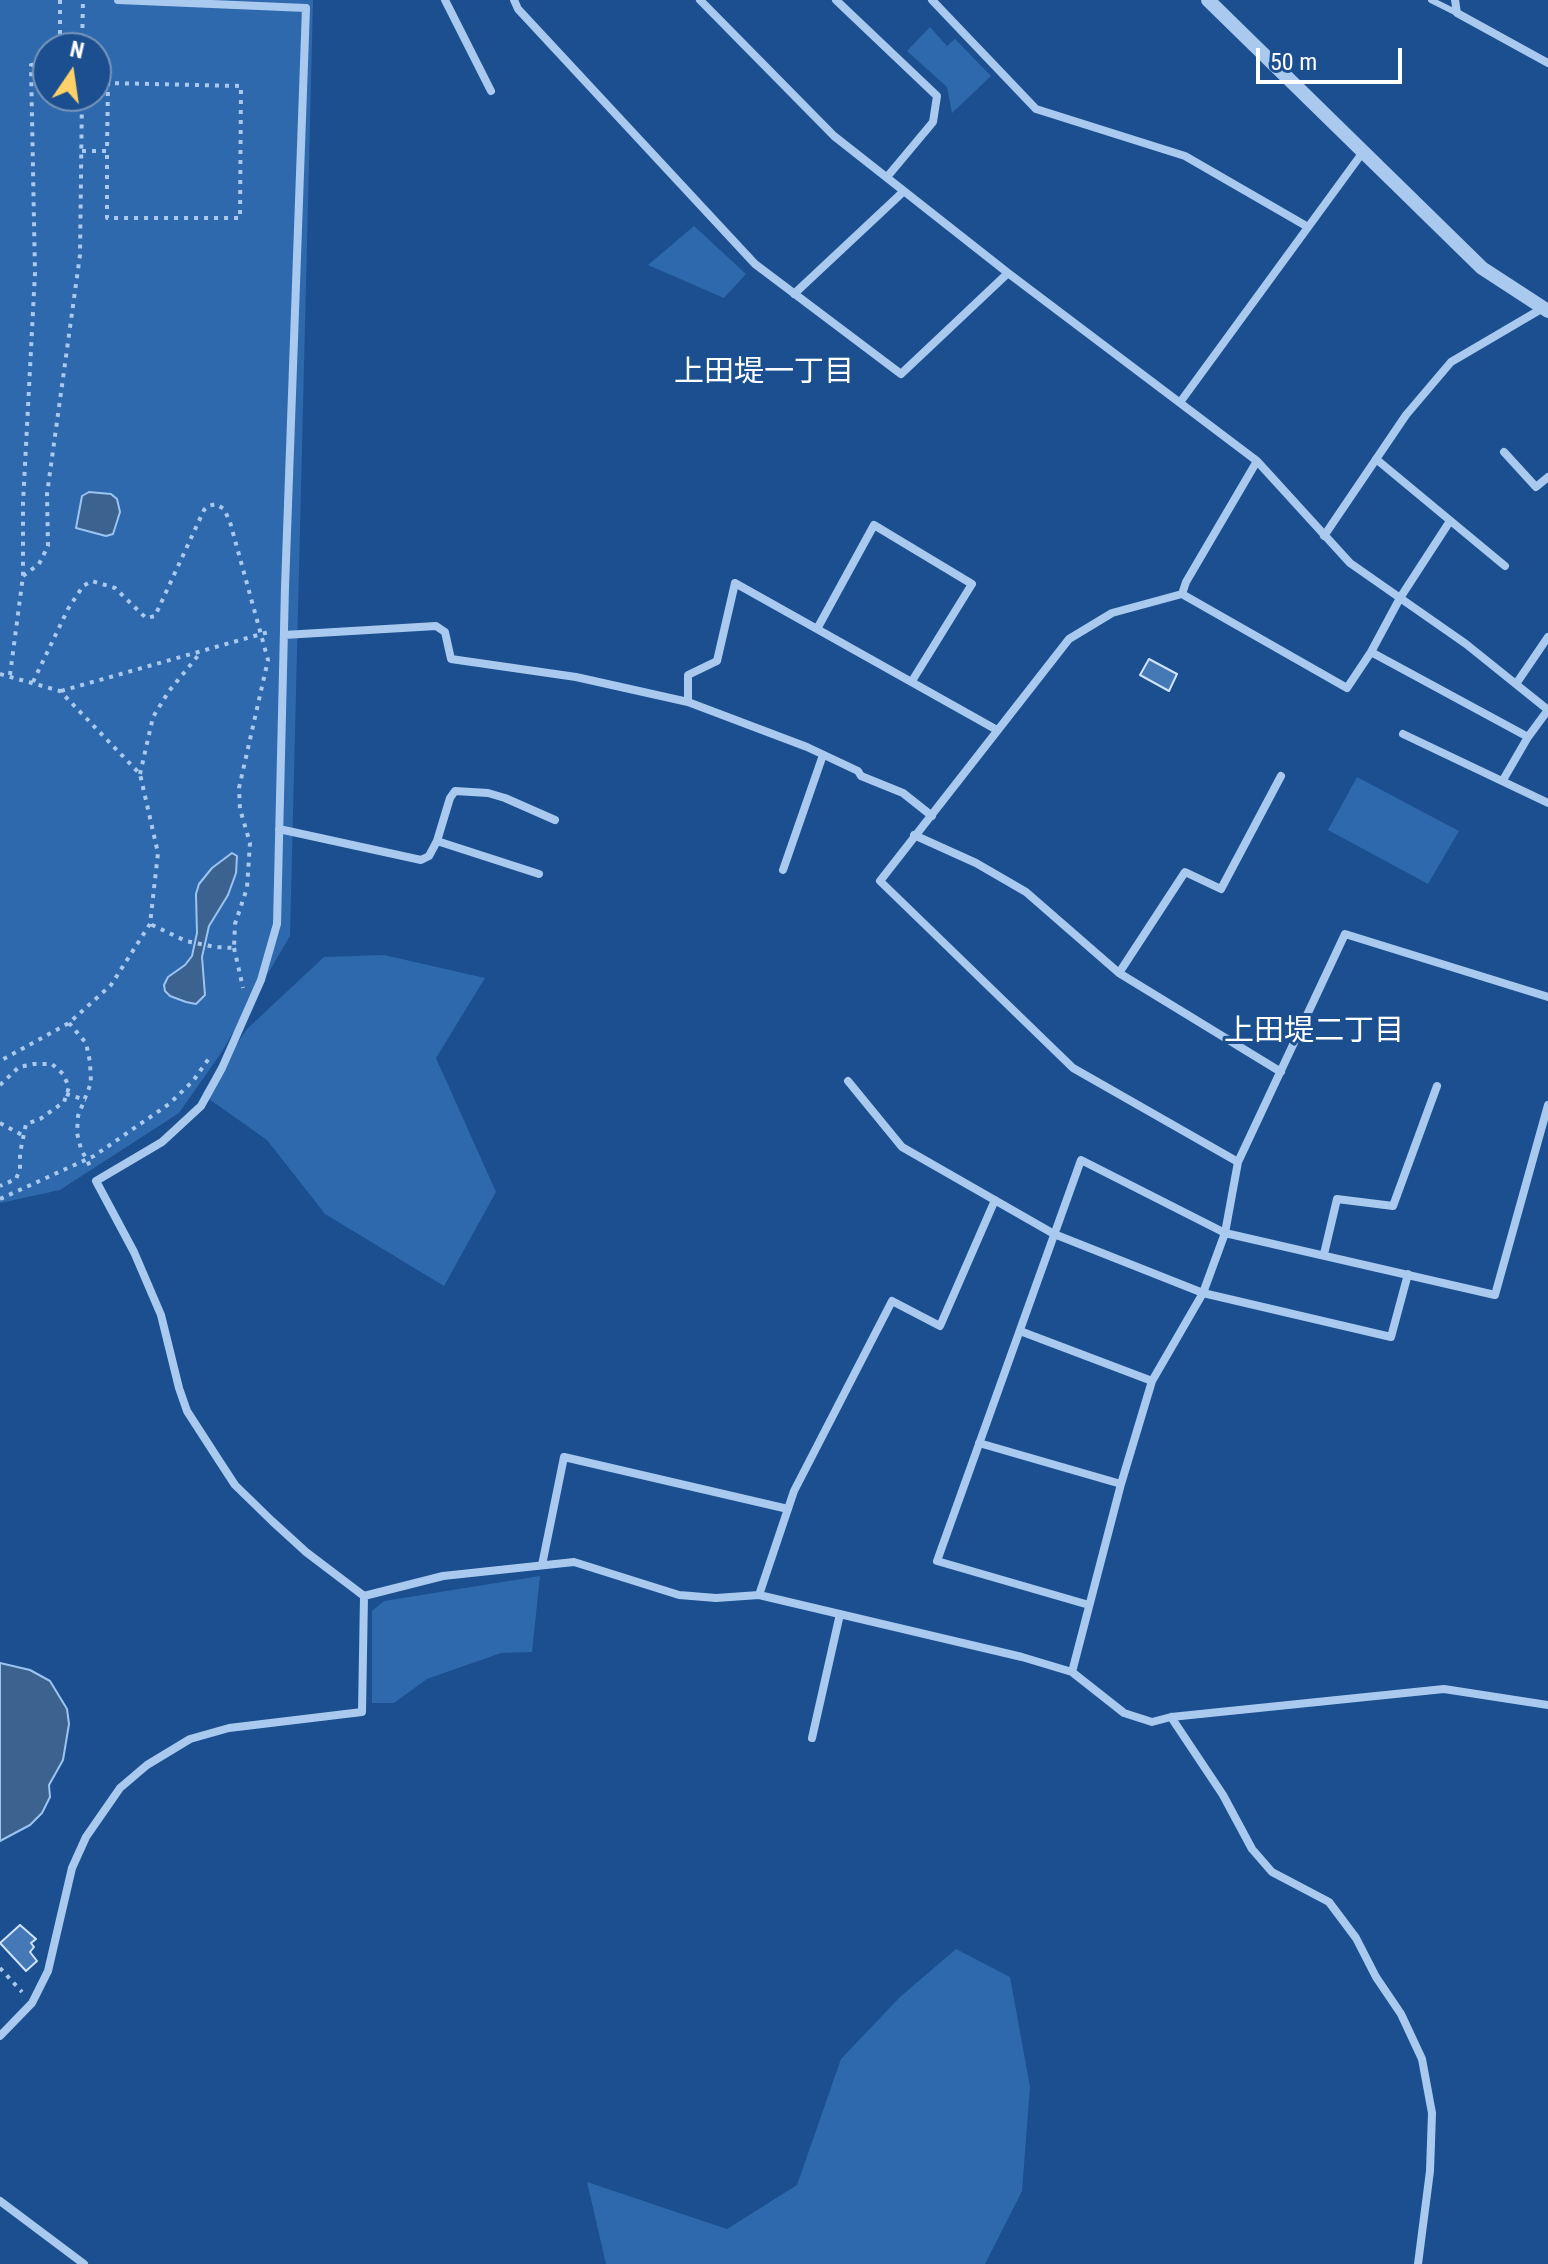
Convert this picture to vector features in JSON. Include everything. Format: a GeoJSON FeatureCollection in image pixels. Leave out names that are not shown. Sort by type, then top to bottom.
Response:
{"type":"FeatureCollection","features":[{"type":"Feature","properties":{"kind":"street"},"geometry":{"type":"LineString","coordinates":[[118,0],[306,8],[279,633],[277,924],[261,980],[222,1068],[201,1106],[162,1142],[96,1181],[134,1252],[161,1315],[187,1411],[235,1485],[306,1552],[364,1596]]}},
{"type":"Feature","properties":{"kind":"street"},"geometry":{"type":"LineString","coordinates":[[445,0],[491,91]]}},
{"type":"Feature","properties":{"kind":"street"},"geometry":{"type":"LineString","coordinates":[[514,0],[518,9],[755,264],[901,374],[1008,273]]}},
{"type":"Feature","properties":{"kind":"street"},"geometry":{"type":"LineString","coordinates":[[700,0],[834,136],[1008,273],[1257,461],[1350,563],[1466,644],[1548,710],[1503,780]]}},
{"type":"Feature","properties":{"kind":"street"},"geometry":{"type":"LineString","coordinates":[[836,0],[937,96],[933,122],[887,177]]}},
{"type":"Feature","properties":{"kind":"street"},"geometry":{"type":"LineString","coordinates":[[932,0],[1036,109],[1185,156],[1308,227]]}},
{"type":"Feature","properties":{"kind":"street"},"geometry":{"type":"LineString","coordinates":[[1208,0],[1482,268],[1546,309],[1451,362],[1406,415],[1324,536]]}},
{"type":"Feature","properties":{"kind":"street"},"geometry":{"type":"LineString","coordinates":[[1455,0],[1457,13],[1548,63]]}},
{"type":"Feature","properties":{"kind":"street"},"geometry":{"type":"LineString","coordinates":[[1181,401],[1363,152]]}},
{"type":"Feature","properties":{"kind":"street"},"geometry":{"type":"LineString","coordinates":[[794,294],[904,191]]}},
{"type":"Feature","properties":{"kind":"street"},"geometry":{"type":"LineString","coordinates":[[1504,452],[1536,487],[1548,477]]}},
{"type":"Feature","properties":{"kind":"street"},"geometry":{"type":"LineString","coordinates":[[1376,459],[1505,566]]}},
{"type":"Feature","properties":{"kind":"street"},"geometry":{"type":"LineString","coordinates":[[1182,594],[1186,582],[1257,461]]}},
{"type":"Feature","properties":{"kind":"street"},"geometry":{"type":"LineString","coordinates":[[1238,1162],[1073,1068],[880,881],[1069,639],[1112,613],[1182,594],[1347,688],[1450,521]]}},
{"type":"Feature","properties":{"kind":"street"},"geometry":{"type":"LineString","coordinates":[[817,629],[874,525],[972,584],[912,681]]}},
{"type":"Feature","properties":{"kind":"street"},"geometry":{"type":"LineString","coordinates":[[688,702],[688,675],[717,661],[735,583],[997,730]]}},
{"type":"Feature","properties":{"kind":"street"},"geometry":{"type":"LineString","coordinates":[[279,633],[436,626],[445,632],[451,659],[576,677],[688,702],[858,771],[861,776],[903,793],[932,816]]}},
{"type":"Feature","properties":{"kind":"street"},"geometry":{"type":"LineString","coordinates":[[1516,684],[1548,637]]}},
{"type":"Feature","properties":{"kind":"street"},"geometry":{"type":"LineString","coordinates":[[1371,652],[1528,737]]}},
{"type":"Feature","properties":{"kind":"street"},"geometry":{"type":"LineString","coordinates":[[1403,734],[1548,803]]}},
{"type":"Feature","properties":{"kind":"street"},"geometry":{"type":"LineString","coordinates":[[783,870],[823,755]]}},
{"type":"Feature","properties":{"kind":"street"},"geometry":{"type":"LineString","coordinates":[[1119,973],[1185,872],[1221,889],[1281,776]]}},
{"type":"Feature","properties":{"kind":"street"},"geometry":{"type":"LineString","coordinates":[[279,829],[421,860],[429,856],[437,841],[455,791],[505,798],[555,820]]}},
{"type":"Feature","properties":{"kind":"street"},"geometry":{"type":"LineString","coordinates":[[914,835],[976,863],[1026,892],[1119,973],[1281,1072]]}},
{"type":"Feature","properties":{"kind":"street"},"geometry":{"type":"LineString","coordinates":[[437,841],[539,874]]}},
{"type":"Feature","properties":{"kind":"street"},"geometry":{"type":"LineString","coordinates":[[1072,1672],[1121,1484],[1152,1381],[1203,1293],[1225,1233],[1238,1162],[1345,934],[1548,997]]}},
{"type":"Feature","properties":{"kind":"street"},"geometry":{"type":"LineString","coordinates":[[848,1081],[902,1147],[1054,1234],[1203,1293],[1391,1337],[1408,1274]]}},
{"type":"Feature","properties":{"kind":"street"},"geometry":{"type":"LineString","coordinates":[[1324,1254],[1337,1199],[1393,1206],[1437,1086]]}},
{"type":"Feature","properties":{"kind":"street"},"geometry":{"type":"LineString","coordinates":[[1089,1605],[937,1561],[1081,1160],[1225,1233],[1495,1295],[1548,1105]]}},
{"type":"Feature","properties":{"kind":"street"},"geometry":{"type":"LineString","coordinates":[[759,1595],[794,1491],[892,1301],[940,1326],[995,1200]]}},
{"type":"Feature","properties":{"kind":"street"},"geometry":{"type":"LineString","coordinates":[[1020,1331],[1152,1381]]}},
{"type":"Feature","properties":{"kind":"street"},"geometry":{"type":"LineString","coordinates":[[979,1443],[1121,1484]]}},
{"type":"Feature","properties":{"kind":"street"},"geometry":{"type":"LineString","coordinates":[[542,1565],[564,1457],[788,1509]]}},
{"type":"Feature","properties":{"kind":"street"},"geometry":{"type":"LineString","coordinates":[[364,1596],[443,1576],[574,1562],[679,1595],[716,1598],[759,1595],[1072,1672],[1124,1713],[1152,1722],[1171,1717],[1444,1689],[1548,1705]]}},
{"type":"Feature","properties":{"kind":"street"},"geometry":{"type":"LineString","coordinates":[[0,2036],[32,2003],[48,1971],[72,1868],[86,1837],[120,1788],[147,1765],[190,1739],[229,1728],[362,1712],[364,1596]]}},
{"type":"Feature","properties":{"kind":"street"},"geometry":{"type":"LineString","coordinates":[[812,1738],[840,1614]]}},
{"type":"Feature","properties":{"kind":"street"},"geometry":{"type":"LineString","coordinates":[[1171,1717],[1223,1795],[1252,1849],[1272,1872],[1329,1902],[1356,1938],[1376,1977],[1401,2014],[1422,2059],[1432,2113],[1430,2171],[1418,2264]]}},
{"type":"Feature","properties":{"kind":"street"},"geometry":{"type":"LineString","coordinates":[[0,2201],[84,2264]]}},
{"type":"Feature","properties":{"kind":"lane"},"geometry":{"type":"LineString","coordinates":[[1431,0],[1457,13]]}},
{"type":"Feature","properties":{"kind":"path"},"geometry":{"type":"LineString","coordinates":[[60,0],[60,32]]}},
{"type":"Feature","properties":{"kind":"path"},"geometry":{"type":"LineString","coordinates":[[82,32],[83,0]]}},
{"type":"Feature","properties":{"kind":"path"},"geometry":{"type":"LineString","coordinates":[[10,675],[23,576],[23,503],[35,273],[32,65]]}},
{"type":"Feature","properties":{"kind":"path"},"geometry":{"type":"LineString","coordinates":[[108,83],[241,86],[240,218],[107,218],[107,151],[108,83]]}},
{"type":"Feature","properties":{"kind":"path"},"geometry":{"type":"LineString","coordinates":[[23,576],[39,564],[48,546],[47,494],[80,255],[82,112]]}},
{"type":"Feature","properties":{"kind":"path"},"geometry":{"type":"LineString","coordinates":[[82,151],[107,151]]}},
{"type":"Feature","properties":{"kind":"path"},"geometry":{"type":"LineString","coordinates":[[33,682],[76,593],[92,581],[115,588],[146,618],[155,616],[208,506],[216,504],[224,509],[263,634],[268,660],[239,788],[240,809],[250,843],[247,888],[235,924],[234,948],[242,976],[241,998]]}},
{"type":"Feature","properties":{"kind":"path"},"geometry":{"type":"LineString","coordinates":[[60,691],[202,650],[263,634],[279,633]]}},
{"type":"Feature","properties":{"kind":"path"},"geometry":{"type":"LineString","coordinates":[[0,1061],[69,1023],[111,985],[150,924],[158,853],[140,774],[153,717],[169,691],[202,650]]}},
{"type":"Feature","properties":{"kind":"path"},"geometry":{"type":"LineString","coordinates":[[0,674],[60,691],[140,774]]}},
{"type":"Feature","properties":{"kind":"path"},"geometry":{"type":"LineString","coordinates":[[150,924],[186,941],[234,948]]}},
{"type":"Feature","properties":{"kind":"path"},"geometry":{"type":"LineString","coordinates":[[69,1023],[86,1043],[90,1062],[91,1083],[78,1116],[77,1133],[81,1149],[88,1159]]}},
{"type":"Feature","properties":{"kind":"path"},"geometry":{"type":"LineString","coordinates":[[0,1199],[88,1159],[169,1104],[193,1081],[211,1055]]}},
{"type":"Feature","properties":{"kind":"path"},"geometry":{"type":"LineString","coordinates":[[0,1085],[19,1067],[52,1064],[63,1074],[69,1087],[64,1102],[40,1119],[26,1124],[16,1179],[0,1186]]}},
{"type":"Feature","properties":{"kind":"path"},"geometry":{"type":"LineString","coordinates":[[66,1094],[86,1100]]}},
{"type":"Feature","properties":{"kind":"path"},"geometry":{"type":"LineString","coordinates":[[0,1123],[23,1135]]}},
{"type":"Feature","properties":{"kind":"path"},"geometry":{"type":"LineString","coordinates":[[0,1968],[32,2003]]}},
{"type":"Feature","properties":{"kind":"shaded area"},"geometry":{"type":"Polygon","coordinates":[[[0,0],[313,0],[290,936],[221,1053],[179,1113],[60,1190],[0,1203],[0,0]]]}},
{"type":"Feature","properties":{"kind":"shaded area"},"geometry":{"type":"Polygon","coordinates":[[[930,27],[947,46],[955,39],[991,76],[952,113],[947,87],[907,51],[930,27]]]}},
{"type":"Feature","properties":{"kind":"shaded area"},"geometry":{"type":"Polygon","coordinates":[[[694,226],[746,274],[724,298],[648,265],[694,226]]]}},
{"type":"Feature","properties":{"kind":"shaded area"},"geometry":{"type":"Polygon","coordinates":[[[89,492],[111,494],[117,499],[120,512],[113,534],[106,536],[76,528],[82,496],[89,492]]]}},
{"type":"Feature","properties":{"kind":"shaded area"},"geometry":{"type":"Polygon","coordinates":[[[1357,777],[1459,831],[1428,884],[1328,830],[1357,777]]]}},
{"type":"Feature","properties":{"kind":"shaded area"},"geometry":{"type":"Polygon","coordinates":[[[232,853],[237,856],[236,873],[228,895],[209,926],[202,957],[205,995],[196,1004],[186,1002],[170,996],[164,985],[168,977],[192,956],[197,933],[196,894],[199,884],[212,868],[232,853]]]}},
{"type":"Feature","properties":{"kind":"shaded area"},"geometry":{"type":"Polygon","coordinates":[[[384,955],[485,978],[436,1058],[496,1192],[444,1286],[325,1214],[267,1140],[202,1094],[247,1029],[324,957],[384,955]]]}},
{"type":"Feature","properties":{"kind":"shaded area"},"geometry":{"type":"Polygon","coordinates":[[[540,1576],[532,1652],[501,1653],[427,1679],[394,1703],[372,1703],[372,1611],[384,1601],[540,1576]]]}},
{"type":"Feature","properties":{"kind":"shaded area"},"geometry":{"type":"Polygon","coordinates":[[[0,1663],[30,1670],[50,1681],[67,1709],[69,1724],[63,1760],[49,1785],[50,1797],[42,1813],[30,1825],[0,1841],[0,1663]]]}},
{"type":"Feature","properties":{"kind":"shaded area"},"geometry":{"type":"Polygon","coordinates":[[[956,1949],[1010,1977],[1030,2087],[1022,2191],[985,2264],[606,2264],[587,2182],[727,2229],[797,2185],[841,2059],[900,1997],[956,1949]]]}},
{"type":"Feature","properties":{"kind":"building"},"geometry":{"type":"Polygon","coordinates":[[[1149,659],[1177,674],[1169,691],[1140,675],[1149,659]]]}},
{"type":"Feature","properties":{"kind":"building"},"geometry":{"type":"Polygon","coordinates":[[[20,1925],[36,1939],[31,1943],[34,1947],[30,1952],[37,1961],[26,1971],[0,1943],[20,1925]]]}},
{"type":"Feature","properties":{"kind":"district","name":"上田堤一丁目"},"geometry":{"type":"Point","coordinates":[764,373]}},
{"type":"Feature","properties":{"kind":"district","name":"上田堤二丁目"},"geometry":{"type":"Point","coordinates":[1314,1032]}}]}
